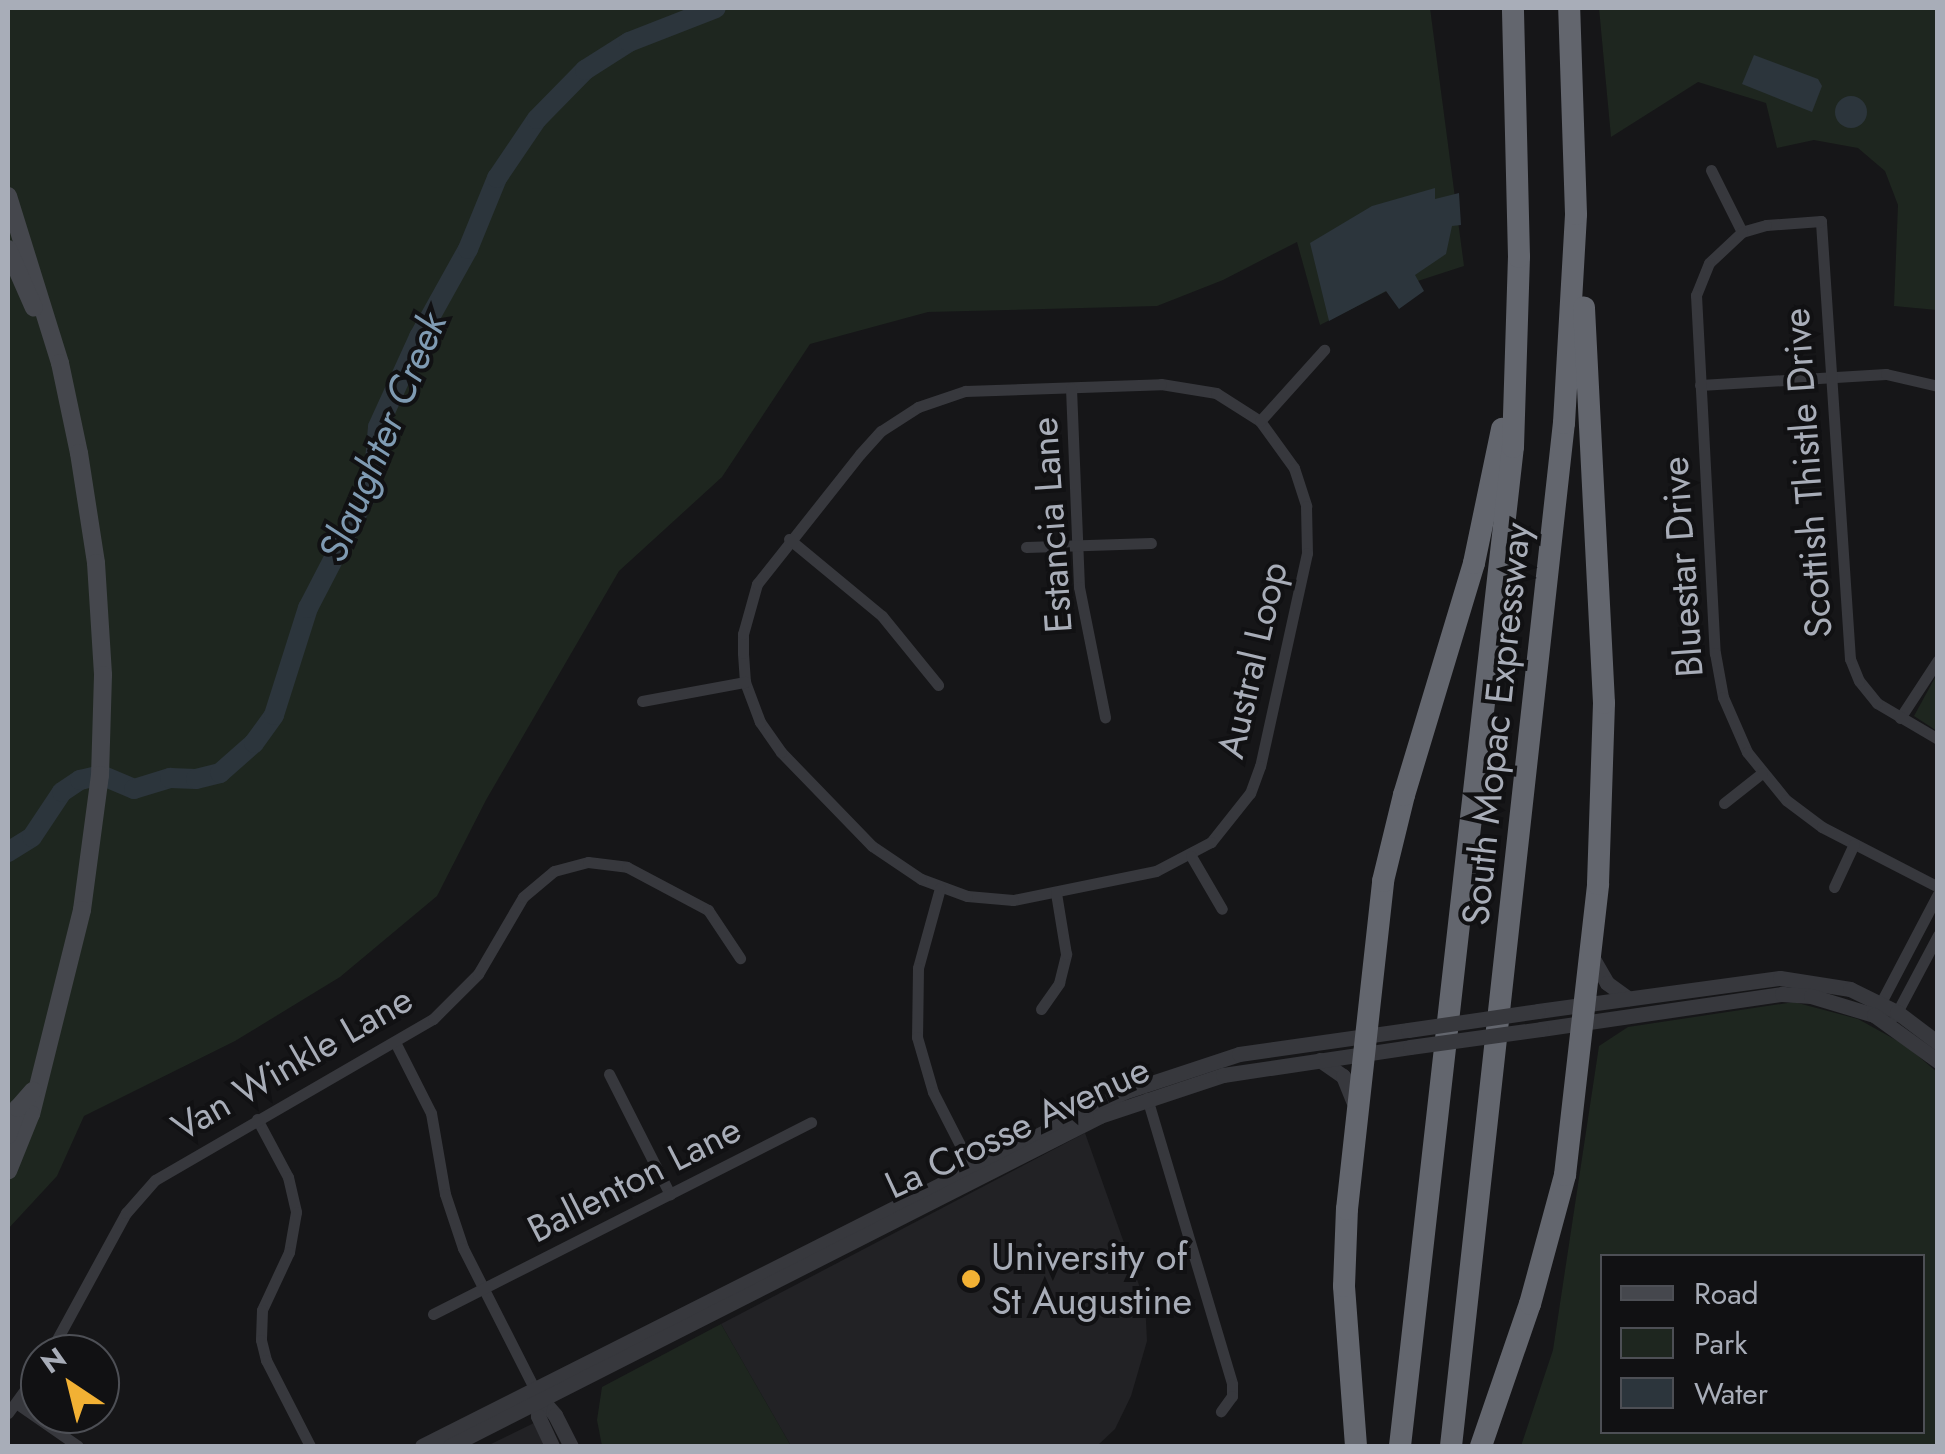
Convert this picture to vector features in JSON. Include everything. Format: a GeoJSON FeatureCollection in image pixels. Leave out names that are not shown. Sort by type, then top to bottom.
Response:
{"type":"FeatureCollection","features":[{"type":"Feature","properties":{"kind":"highway","name":"South Mopac Expressway"},"geometry":{"type":"LineString","coordinates":[[1400,1446],[1502,552],[1516,357],[1520,154],[1513,8]]}},
{"type":"Feature","properties":{"kind":"highway","name":"South Mopac Expressway"},"geometry":{"type":"LineString","coordinates":[[1451,1446],[1558,480],[1576,214],[1569,8]]}},
{"type":"Feature","properties":{"kind":"highway"},"geometry":{"type":"LineString","coordinates":[[1482,1446],[1530,1304],[1565,1175],[1602,824],[1604,703],[1576,214]]}},
{"type":"Feature","properties":{"kind":"highway"},"geometry":{"type":"LineString","coordinates":[[1356,1446],[1344,1286],[1356,1113],[1383,881],[1404,795],[1474,563],[1516,357]]}},
{"type":"Feature","properties":{"kind":"main road"},"geometry":{"type":"LineString","coordinates":[[8,196],[50,328],[66,396],[94,548],[103,701],[94,826],[82,910],[31,1114],[8,1170]]}},
{"type":"Feature","properties":{"kind":"main road"},"geometry":{"type":"LineString","coordinates":[[8,250],[66,396]]}},
{"type":"Feature","properties":{"kind":"main road"},"geometry":{"type":"LineString","coordinates":[[8,1136],[18,1108],[34,1091]]}},
{"type":"Feature","properties":{"kind":"street"},"geometry":{"type":"LineString","coordinates":[[1711,170],[1742,232]]}},
{"type":"Feature","properties":{"kind":"street","name":"Scottish Thistle Drive"},"geometry":{"type":"LineString","coordinates":[[1742,232],[1766,225],[1821,220],[1848,647],[1854,670],[1868,693],[1900,718],[1938,739]]}},
{"type":"Feature","properties":{"kind":"street","name":"Bluestar Drive"},"geometry":{"type":"LineString","coordinates":[[1742,232],[1715,255],[1698,284],[1695,314],[1716,668],[1732,725],[1762,773],[1800,812],[1938,891]]}},
{"type":"Feature","properties":{"kind":"street"},"geometry":{"type":"LineString","coordinates":[[1260,421],[1324,350]]}},
{"type":"Feature","properties":{"kind":"street"},"geometry":{"type":"LineString","coordinates":[[1700,385],[1886,374],[1938,386]]}},
{"type":"Feature","properties":{"kind":"street","name":"Austral Loop"},"geometry":{"type":"LineString","coordinates":[[1160,384],[1198,388],[1234,402],[1260,421],[1279,443],[1299,480],[1308,523],[1307,553],[1256,781],[1224,830],[1191,856],[1156,871],[1013,900],[940,888],[887,859],[794,765],[760,722],[745,682],[743,634],[750,601],[766,567],[789,538],[881,431],[904,415],[965,391],[1071,388],[1160,384]]}},
{"type":"Feature","properties":{"kind":"street","name":"Estancia Lane"},"geometry":{"type":"LineString","coordinates":[[1071,388],[1083,613],[1106,716]]}},
{"type":"Feature","properties":{"kind":"street"},"geometry":{"type":"LineString","coordinates":[[789,538],[882,616],[938,685]]}},
{"type":"Feature","properties":{"kind":"street"},"geometry":{"type":"LineString","coordinates":[[1026,548],[1150,543]]}},
{"type":"Feature","properties":{"kind":"street"},"geometry":{"type":"LineString","coordinates":[[1900,718],[1938,660]]}},
{"type":"Feature","properties":{"kind":"street"},"geometry":{"type":"LineString","coordinates":[[642,701],[745,682]]}},
{"type":"Feature","properties":{"kind":"street"},"geometry":{"type":"LineString","coordinates":[[1724,803],[1762,773]]}},
{"type":"Feature","properties":{"kind":"street"},"geometry":{"type":"LineString","coordinates":[[1834,887],[1854,844]]}},
{"type":"Feature","properties":{"kind":"street"},"geometry":{"type":"LineString","coordinates":[[1191,856],[1222,909]]}},
{"type":"Feature","properties":{"kind":"street","name":"Van Winkle Lane"},"geometry":{"type":"LineString","coordinates":[[60,1334],[126,1212],[144,1191],[180,1162],[396,1044],[433,1019],[467,987],[529,890],[554,871],[574,864],[617,864],[694,900],[720,922],[740,958]]}},
{"type":"Feature","properties":{"kind":"street"},"geometry":{"type":"LineString","coordinates":[[940,888],[918,968],[916,1028],[933,1092],[974,1172]]}},
{"type":"Feature","properties":{"kind":"street"},"geometry":{"type":"LineString","coordinates":[[1878,1009],[1938,891]]}},
{"type":"Feature","properties":{"kind":"street"},"geometry":{"type":"LineString","coordinates":[[1041,1009],[1059,983],[1066,954],[1056,893]]}},
{"type":"Feature","properties":{"kind":"street"},"geometry":{"type":"LineString","coordinates":[[1894,1018],[1938,935]]}},
{"type":"Feature","properties":{"kind":"street"},"geometry":{"type":"LineString","coordinates":[[1590,952],[1606,981],[1628,998]]}},
{"type":"Feature","properties":{"kind":"street","name":"La Crosse Avenue"},"geometry":{"type":"LineString","coordinates":[[422,1446],[537,1395],[974,1172],[1084,1109],[1155,1080],[1238,1054],[1365,1045],[1410,1047],[1541,1029],[1628,998],[1780,978],[1824,983],[1938,1043]]}},
{"type":"Feature","properties":{"kind":"street","name":"La Crosse Avenue"},"geometry":{"type":"LineString","coordinates":[[974,1172],[1146,1098],[1240,1072],[1320,1060],[1408,1030],[1538,1012],[1583,1014],[1782,994],[1878,1009]]}},
{"type":"Feature","properties":{"kind":"street","name":"La Crosse Avenue"},"geometry":{"type":"LineString","coordinates":[[1894,1018],[1938,1061]]}},
{"type":"Feature","properties":{"kind":"street"},"geometry":{"type":"LineString","coordinates":[[396,1044],[430,1112],[450,1210],[483,1289],[537,1395],[555,1414],[571,1446]]}},
{"type":"Feature","properties":{"kind":"street"},"geometry":{"type":"LineString","coordinates":[[1320,1060],[1335,1067],[1350,1085],[1356,1113]]}},
{"type":"Feature","properties":{"kind":"street"},"geometry":{"type":"LineString","coordinates":[[609,1074],[670,1194]]}},
{"type":"Feature","properties":{"kind":"street"},"geometry":{"type":"LineString","coordinates":[[1146,1098],[1232,1384],[1232,1396],[1221,1411]]}},
{"type":"Feature","properties":{"kind":"street"},"geometry":{"type":"LineString","coordinates":[[257,1119],[288,1177],[296,1212],[289,1252],[262,1310],[261,1340],[266,1360],[310,1446]]}},
{"type":"Feature","properties":{"kind":"street","name":"Ballenton Lane"},"geometry":{"type":"LineString","coordinates":[[432,1314],[812,1122]]}},
{"type":"Feature","properties":{"kind":"street"},"geometry":{"type":"LineString","coordinates":[[537,1395],[538,1416],[552,1446]]}},
{"type":"Feature","properties":{"kind":"street","name":"La Crosse Avenue"},"geometry":{"type":"LineString","coordinates":[[450,1446],[537,1395]]}},
{"type":"Feature","properties":{"kind":"street"},"geometry":{"type":"LineString","coordinates":[[12,1408],[78,1446]]}},
{"type":"Feature","properties":{"kind":"shaded area","name":"University of St Augustine"},"geometry":{"type":"Polygon","coordinates":[[[1085,1133],[1145,1302],[1147,1341],[1131,1396],[1115,1429],[1097,1446],[791,1446],[721,1324],[1085,1133]]]}},
{"type":"Feature","properties":{"kind":"shaded area"},"geometry":{"type":"Polygon","coordinates":[[[534,1423],[546,1446],[487,1446],[534,1423]]]}},
{"type":"Feature","properties":{"kind":"green space"},"geometry":{"type":"Polygon","coordinates":[[[8,8],[1430,8],[1464,266],[1387,291],[1320,325],[1297,242],[1223,280],[1157,306],[928,312],[810,344],[722,477],[619,571],[486,800],[437,896],[340,977],[235,1041],[84,1116],[57,1176],[8,1229],[8,8]]]}},
{"type":"Feature","properties":{"kind":"green space"},"geometry":{"type":"Polygon","coordinates":[[[1599,8],[1937,8],[1937,310],[1894,306],[1898,205],[1885,171],[1858,148],[1814,140],[1777,148],[1766,103],[1698,82],[1611,137],[1599,8]]]}},
{"type":"Feature","properties":{"kind":"green space"},"geometry":{"type":"Polygon","coordinates":[[[1937,674],[1937,731],[1914,716],[1937,674]]]}},
{"type":"Feature","properties":{"kind":"green space"},"geometry":{"type":"Polygon","coordinates":[[[1794,1002],[1858,1019],[1905,1045],[1937,1072],[1937,1446],[1521,1446],[1553,1350],[1599,1046],[1628,1027],[1794,1002]]]}},
{"type":"Feature","properties":{"kind":"green space"},"geometry":{"type":"Polygon","coordinates":[[[721,1324],[791,1446],[602,1446],[597,1420],[602,1387],[721,1324]]]}},
{"type":"Feature","properties":{"kind":"water"},"geometry":{"type":"Polygon","coordinates":[[[1754,55],[1818,79],[1822,86],[1812,112],[1742,84],[1754,55]]]}},
{"type":"Feature","properties":{"kind":"water"},"geometry":{"type":"Polygon","coordinates":[[[1851,96],[1862,101],[1867,112],[1862,123],[1851,128],[1840,123],[1835,112],[1840,101],[1851,96]]]}},
{"type":"Feature","properties":{"kind":"water"},"geometry":{"type":"Polygon","coordinates":[[[1435,188],[1435,199],[1459,193],[1461,225],[1452,226],[1446,254],[1415,275],[1424,291],[1399,309],[1386,291],[1329,321],[1310,243],[1372,206],[1435,188]]]}},
{"type":"Feature","properties":{"kind":"waterway","name":"Slaughter Creek"},"geometry":{"type":"LineString","coordinates":[[8,852],[32,837],[62,792],[80,780],[101,775],[134,789],[170,778],[196,779],[220,773],[254,743],[274,715],[308,608],[365,498],[374,472],[378,427],[419,337],[468,249],[497,178],[537,119],[585,70],[629,42],[716,8]]}},
{"type":"Feature","properties":{"kind":"place","name":"University of St Augustine"},"geometry":{"type":"Point","coordinates":[971,1279]}}]}
